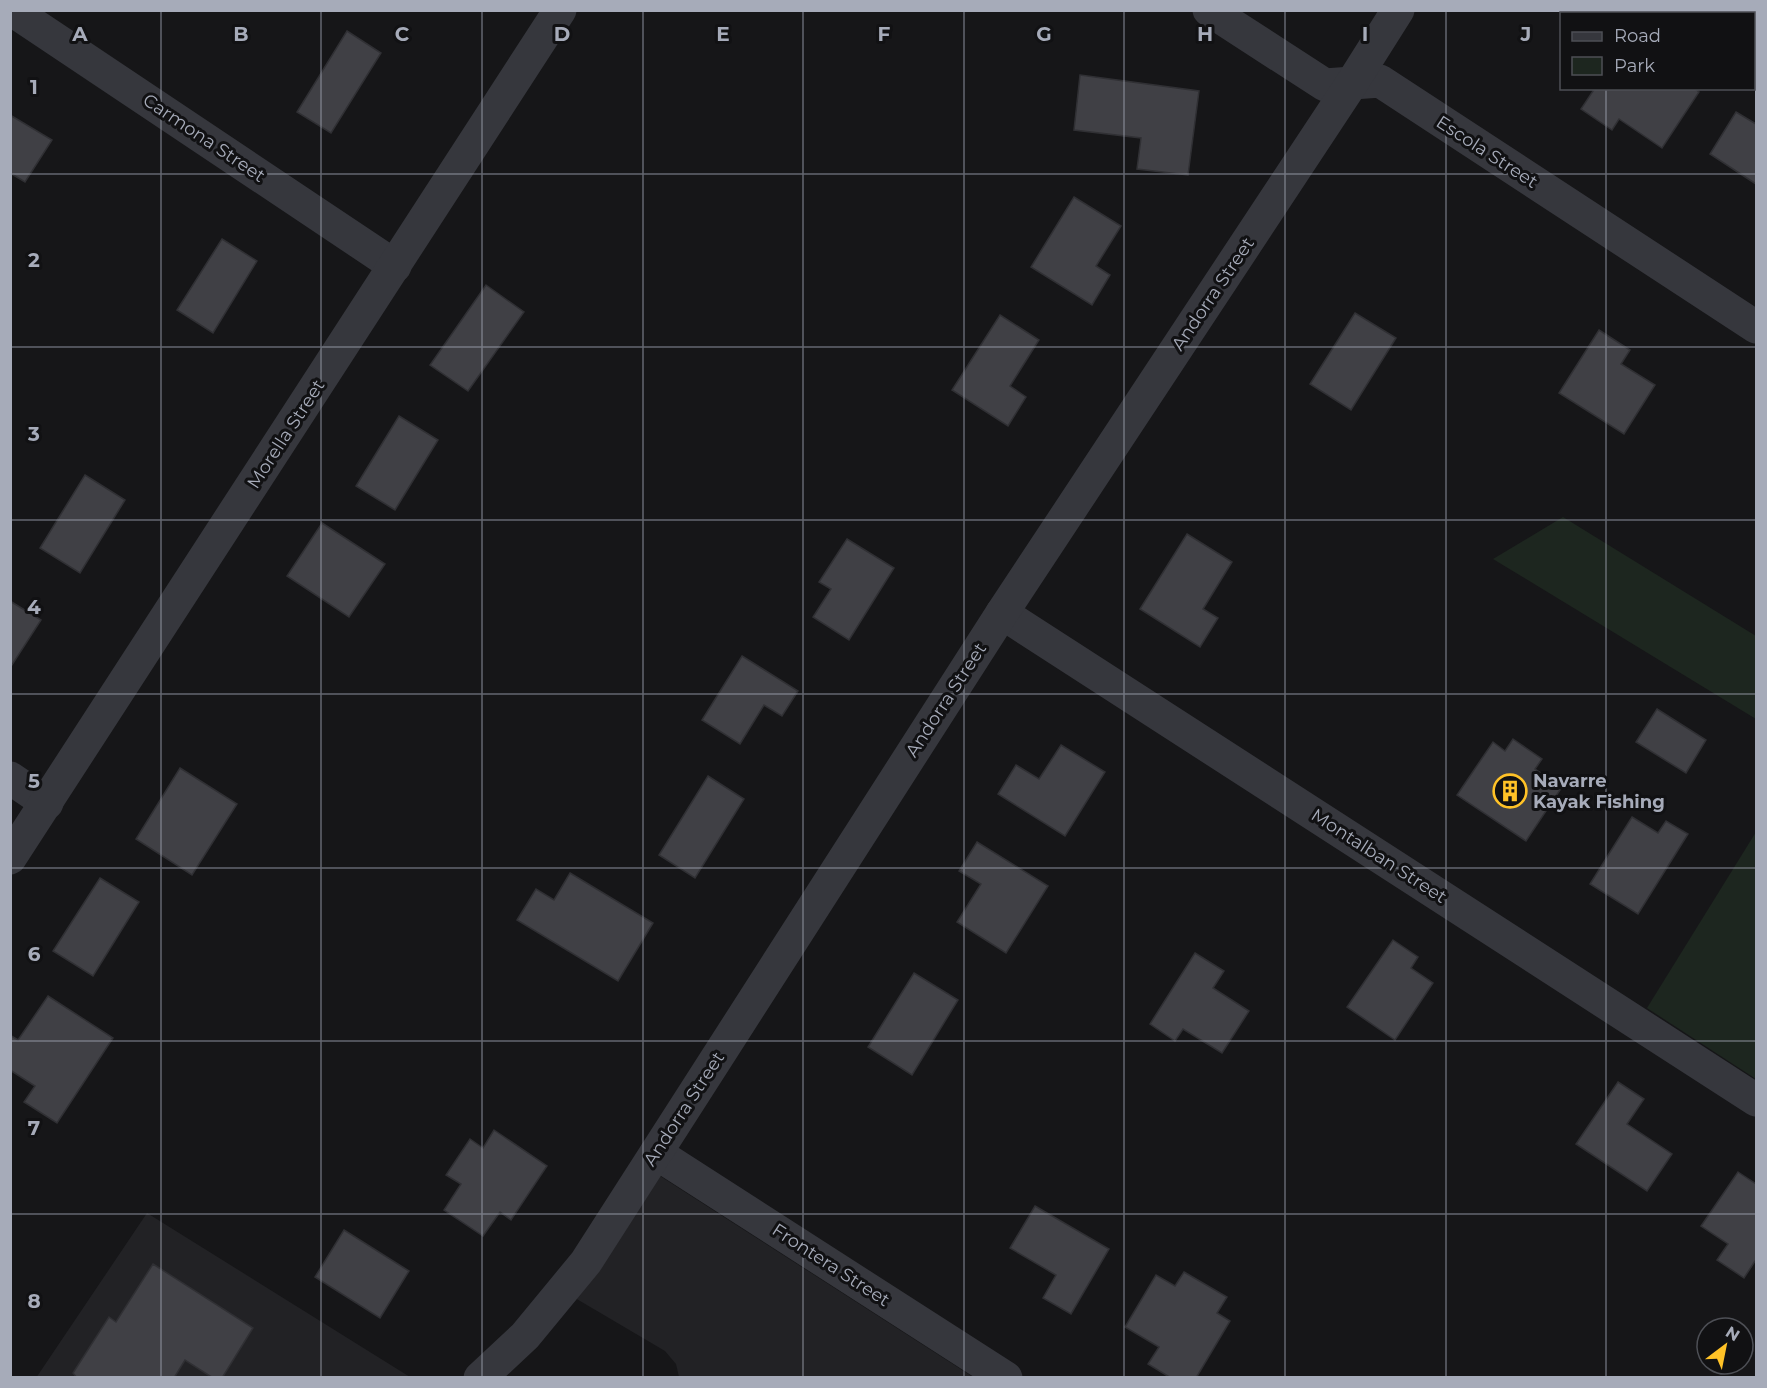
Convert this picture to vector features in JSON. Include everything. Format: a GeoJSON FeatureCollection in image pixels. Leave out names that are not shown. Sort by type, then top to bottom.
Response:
{"type":"FeatureCollection","features":[{"type":"Feature","properties":{"kind":"street","name":"Carmona Street"},"geometry":{"type":"LineString","coordinates":[[12,10],[395,266]]}},
{"type":"Feature","properties":{"kind":"street","name":"Morella Street"},"geometry":{"type":"LineString","coordinates":[[10,858],[560,10]]}},
{"type":"Feature","properties":{"kind":"street","name":"Escola Street"},"geometry":{"type":"LineString","coordinates":[[1209,10],[1325,85],[1380,81],[1756,327]]}},
{"type":"Feature","properties":{"kind":"street","name":"Andorra Street"},"geometry":{"type":"LineString","coordinates":[[480,1377],[525,1336],[586,1262],[1002,613],[1398,10]]}},
{"type":"Feature","properties":{"kind":"street","name":"Montalban Street"},"geometry":{"type":"LineString","coordinates":[[1002,613],[1756,1100]]}},
{"type":"Feature","properties":{"kind":"street"},"geometry":{"type":"LineString","coordinates":[[10,778],[47,803]]}},
{"type":"Feature","properties":{"kind":"street","name":"Frontera Street"},"geometry":{"type":"LineString","coordinates":[[656,1153],[1006,1377]]}},
{"type":"Feature","properties":{"kind":"shaded area"},"geometry":{"type":"Polygon","coordinates":[[[660,1176],[973,1377],[679,1377],[676,1364],[665,1351],[575,1298],[660,1176]]]}},
{"type":"Feature","properties":{"kind":"shaded area"},"geometry":{"type":"Polygon","coordinates":[[[147,1213],[410,1377],[36,1378],[147,1213]]]}},
{"type":"Feature","properties":{"kind":"green space"},"geometry":{"type":"Polygon","coordinates":[[[1563,517],[1756,636],[1756,719],[1493,559],[1563,517]]]}},
{"type":"Feature","properties":{"kind":"green space"},"geometry":{"type":"Polygon","coordinates":[[[1756,832],[1756,1079],[1647,1008],[1756,832]]]}},
{"type":"Feature","properties":{"kind":"building"},"geometry":{"type":"Polygon","coordinates":[[[347,31],[381,53],[331,133],[297,112],[347,31]]]}},
{"type":"Feature","properties":{"kind":"building"},"geometry":{"type":"Polygon","coordinates":[[[1080,75],[1199,91],[1188,175],[1137,169],[1141,138],[1074,130],[1080,75]]]}},
{"type":"Feature","properties":{"kind":"building"},"geometry":{"type":"Polygon","coordinates":[[[1594,90],[1696,90],[1699,92],[1662,148],[1619,119],[1612,130],[1581,109],[1594,90]]]}},
{"type":"Feature","properties":{"kind":"building"},"geometry":{"type":"Polygon","coordinates":[[[1736,112],[1756,124],[1756,184],[1710,154],[1736,112]]]}},
{"type":"Feature","properties":{"kind":"building"},"geometry":{"type":"Polygon","coordinates":[[[10,115],[52,140],[25,182],[10,173],[10,115]]]}},
{"type":"Feature","properties":{"kind":"building"},"geometry":{"type":"Polygon","coordinates":[[[1074,197],[1121,226],[1096,266],[1110,275],[1092,305],[1031,267],[1074,197]]]}},
{"type":"Feature","properties":{"kind":"building"},"geometry":{"type":"Polygon","coordinates":[[[222,239],[257,261],[213,333],[177,310],[222,239]]]}},
{"type":"Feature","properties":{"kind":"building"},"geometry":{"type":"Polygon","coordinates":[[[486,285],[524,312],[468,391],[430,365],[486,285]]]}},
{"type":"Feature","properties":{"kind":"building"},"geometry":{"type":"Polygon","coordinates":[[[1355,313],[1396,338],[1351,410],[1310,384],[1355,313]]]}},
{"type":"Feature","properties":{"kind":"building"},"geometry":{"type":"Polygon","coordinates":[[[1000,315],[1039,340],[1010,386],[1026,397],[1008,426],[952,390],[1000,315]]]}},
{"type":"Feature","properties":{"kind":"building"},"geometry":{"type":"Polygon","coordinates":[[[1599,330],[1630,350],[1621,364],[1655,385],[1624,434],[1559,393],[1599,330]]]}},
{"type":"Feature","properties":{"kind":"building"},"geometry":{"type":"Polygon","coordinates":[[[399,416],[438,440],[395,510],[356,486],[399,416]]]}},
{"type":"Feature","properties":{"kind":"building"},"geometry":{"type":"Polygon","coordinates":[[[85,475],[125,500],[80,573],[40,548],[85,475]]]}},
{"type":"Feature","properties":{"kind":"building"},"geometry":{"type":"Polygon","coordinates":[[[322,523],[385,564],[349,617],[287,576],[322,523]]]}},
{"type":"Feature","properties":{"kind":"building"},"geometry":{"type":"Polygon","coordinates":[[[1187,534],[1232,562],[1203,609],[1218,618],[1200,647],[1140,609],[1187,534]]]}},
{"type":"Feature","properties":{"kind":"building"},"geometry":{"type":"Polygon","coordinates":[[[847,539],[894,568],[849,640],[813,617],[831,589],[819,582],[847,539]]]}},
{"type":"Feature","properties":{"kind":"building"},"geometry":{"type":"Polygon","coordinates":[[[10,601],[41,620],[10,668],[10,601]]]}},
{"type":"Feature","properties":{"kind":"building"},"geometry":{"type":"Polygon","coordinates":[[[742,656],[798,691],[782,716],[764,705],[740,744],[702,720],[742,656]]]}},
{"type":"Feature","properties":{"kind":"building"},"geometry":{"type":"Polygon","coordinates":[[[1657,709],[1706,740],[1686,773],[1636,742],[1657,709]]]}},
{"type":"Feature","properties":{"kind":"building","name":"Navarre Kayak Fishing"},"geometry":{"type":"Polygon","coordinates":[[[1513,739],[1542,759],[1535,769],[1562,787],[1526,841],[1457,795],[1493,742],[1505,751],[1513,739]]]}},
{"type":"Feature","properties":{"kind":"building"},"geometry":{"type":"Polygon","coordinates":[[[1061,745],[1105,772],[1065,836],[998,794],[1016,765],[1039,779],[1061,745]]]}},
{"type":"Feature","properties":{"kind":"building"},"geometry":{"type":"Polygon","coordinates":[[[180,768],[237,804],[192,875],[136,839],[180,768]]]}},
{"type":"Feature","properties":{"kind":"building"},"geometry":{"type":"Polygon","coordinates":[[[708,776],[744,799],[695,878],[659,855],[708,776]]]}},
{"type":"Feature","properties":{"kind":"building"},"geometry":{"type":"Polygon","coordinates":[[[1632,817],[1658,833],[1666,821],[1688,834],[1638,914],[1590,884],[1632,817]]]}},
{"type":"Feature","properties":{"kind":"building"},"geometry":{"type":"Polygon","coordinates":[[[977,842],[1048,886],[1006,953],[957,922],[981,884],[959,871],[977,842]]]}},
{"type":"Feature","properties":{"kind":"building"},"geometry":{"type":"Polygon","coordinates":[[[570,873],[653,923],[618,981],[517,920],[536,889],[554,900],[570,873]]]}},
{"type":"Feature","properties":{"kind":"building"},"geometry":{"type":"Polygon","coordinates":[[[100,878],[139,902],[93,976],[53,951],[100,878]]]}},
{"type":"Feature","properties":{"kind":"building"},"geometry":{"type":"Polygon","coordinates":[[[1393,940],[1418,957],[1411,968],[1433,983],[1395,1040],[1347,1007],[1393,940]]]}},
{"type":"Feature","properties":{"kind":"building"},"geometry":{"type":"Polygon","coordinates":[[[1195,953],[1224,971],[1213,988],[1249,1011],[1222,1053],[1183,1029],[1175,1041],[1150,1024],[1195,953]]]}},
{"type":"Feature","properties":{"kind":"building"},"geometry":{"type":"Polygon","coordinates":[[[914,973],[958,1000],[912,1075],[868,1047],[914,973]]]}},
{"type":"Feature","properties":{"kind":"building"},"geometry":{"type":"Polygon","coordinates":[[[48,996],[113,1038],[57,1123],[24,1102],[35,1086],[10,1070],[10,1035],[18,1040],[48,996]]]}},
{"type":"Feature","properties":{"kind":"building"},"geometry":{"type":"Polygon","coordinates":[[[1618,1082],[1644,1099],[1627,1124],[1672,1154],[1647,1191],[1576,1144],[1618,1082]]]}},
{"type":"Feature","properties":{"kind":"building"},"geometry":{"type":"Polygon","coordinates":[[[494,1130],[547,1166],[511,1220],[500,1212],[483,1236],[444,1210],[461,1184],[446,1175],[470,1139],[483,1148],[494,1130]]]}},
{"type":"Feature","properties":{"kind":"building"},"geometry":{"type":"Polygon","coordinates":[[[1738,1172],[1756,1184],[1756,1261],[1744,1278],[1717,1260],[1728,1244],[1701,1226],[1738,1172]]]}},
{"type":"Feature","properties":{"kind":"building"},"geometry":{"type":"Polygon","coordinates":[[[1035,1206],[1109,1249],[1071,1314],[1043,1298],[1056,1275],[1010,1248],[1035,1206]]]}},
{"type":"Feature","properties":{"kind":"building"},"geometry":{"type":"Polygon","coordinates":[[[344,1230],[409,1271],[380,1318],[315,1277],[344,1230]]]}},
{"type":"Feature","properties":{"kind":"building"},"geometry":{"type":"Polygon","coordinates":[[[153,1264],[253,1328],[222,1378],[213,1378],[185,1360],[174,1378],[77,1378],[73,1373],[109,1317],[116,1322],[153,1264]]]}},
{"type":"Feature","properties":{"kind":"building"},"geometry":{"type":"Polygon","coordinates":[[[1184,1272],[1227,1297],[1217,1313],[1230,1321],[1196,1378],[1171,1378],[1148,1364],[1159,1347],[1125,1327],[1156,1275],[1175,1286],[1184,1272]]]}},
{"type":"Feature","properties":{"kind":"place","name":"Navarre Kayak Fishing"},"geometry":{"type":"Point","coordinates":[1510,791]}}]}
